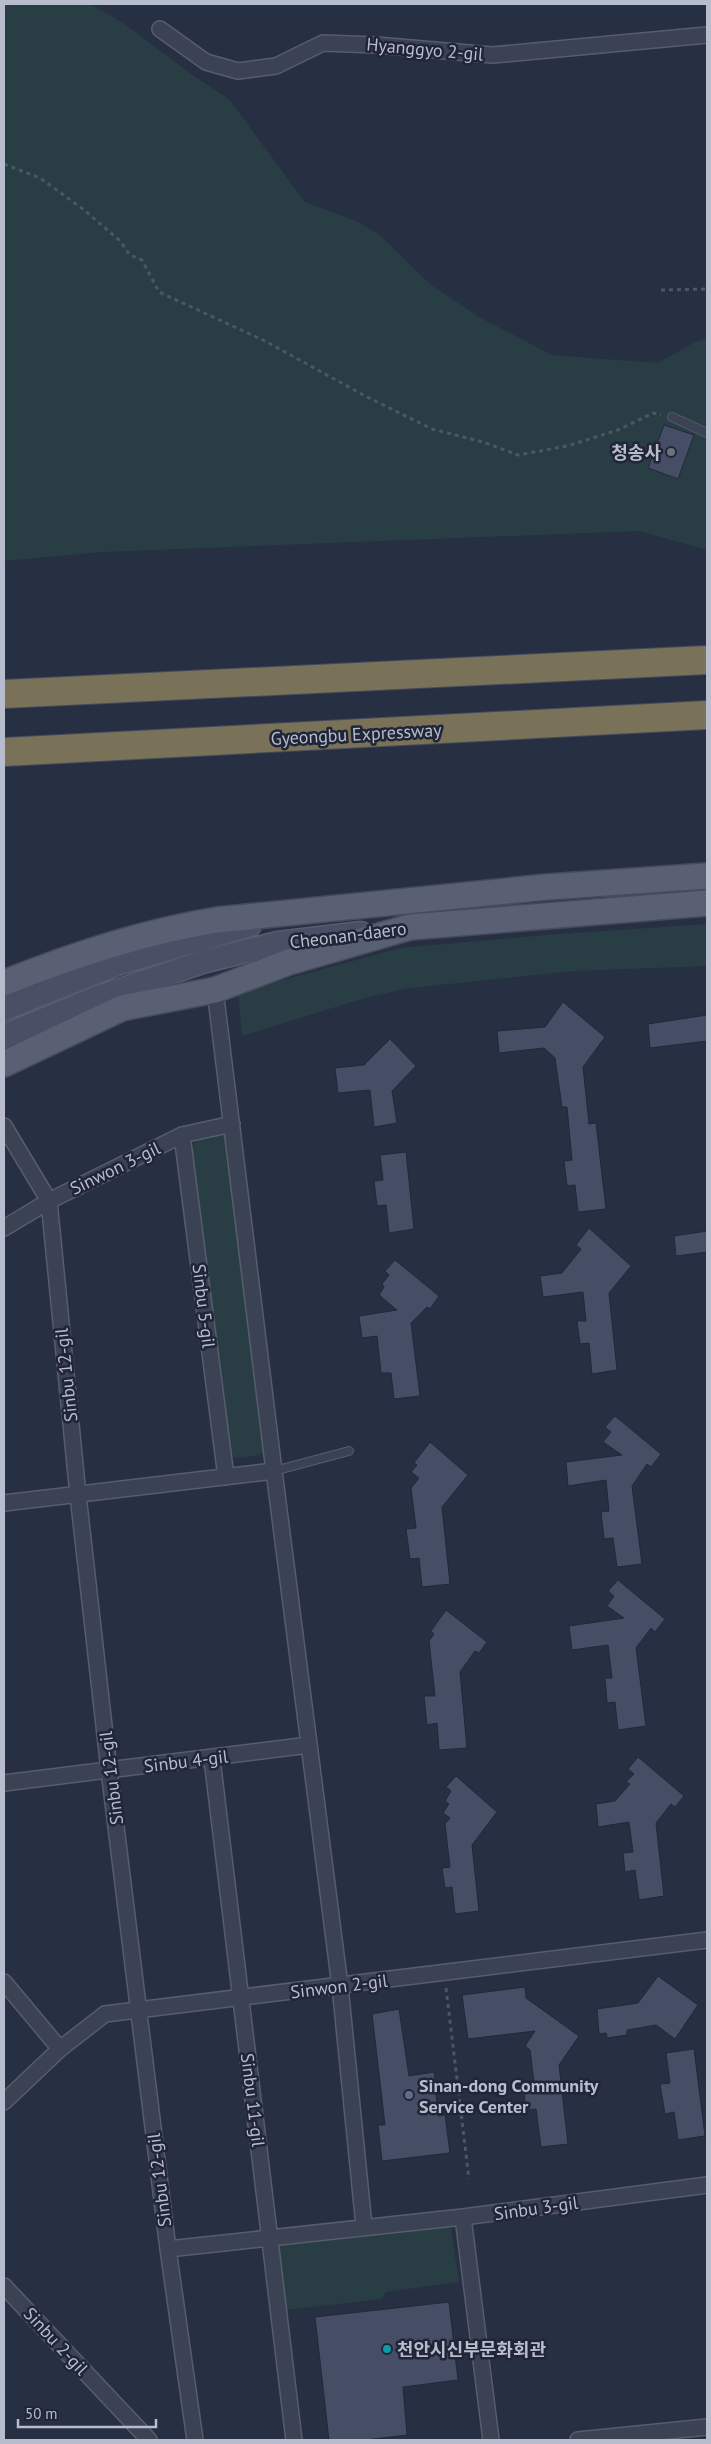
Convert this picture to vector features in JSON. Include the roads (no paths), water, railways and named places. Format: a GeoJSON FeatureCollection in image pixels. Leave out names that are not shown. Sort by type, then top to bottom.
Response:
{"type":"FeatureCollection","features":[{"type":"Feature","properties":{"kind":"highway"},"geometry":{"type":"LineString","coordinates":[[4,694],[707,660]]}},
{"type":"Feature","properties":{"kind":"highway","name":"Gyeongbu Expressway"},"geometry":{"type":"LineString","coordinates":[[4,752],[707,715]]}},
{"type":"Feature","properties":{"kind":"main road","name":"Cheonan-daero"},"geometry":{"type":"LineString","coordinates":[[4,1009],[117,964],[216,934],[346,906],[547,887],[707,876]]}},
{"type":"Feature","properties":{"kind":"main road","name":"Cheonan-daero"},"geometry":{"type":"LineString","coordinates":[[4,1036],[96,998],[206,961],[278,943],[410,927],[707,903]]}},
{"type":"Feature","properties":{"kind":"main road"},"geometry":{"type":"LineString","coordinates":[[4,983],[90,951],[167,928],[217,920],[346,906]]}},
{"type":"Feature","properties":{"kind":"main road"},"geometry":{"type":"LineString","coordinates":[[4,1064],[122,1008],[215,990],[289,962],[410,927]]}},
{"type":"Feature","properties":{"kind":"street","name":"Hyanggyo 2-gil"},"geometry":{"type":"LineString","coordinates":[[160,29],[206,62],[238,71],[276,66],[323,43],[376,45],[493,55],[707,35]]}},
{"type":"Feature","properties":{"kind":"street"},"geometry":{"type":"LineString","coordinates":[[215,990],[340,1986],[364,2226]]}},
{"type":"Feature","properties":{"kind":"street","name":"Sinwon 3-gil"},"geometry":{"type":"LineString","coordinates":[[4,1228],[49,1201],[182,1135],[232,1124]]}},
{"type":"Feature","properties":{"kind":"street","name":"Sinbu 12-gil"},"geometry":{"type":"LineString","coordinates":[[4,1126],[49,1201],[78,1495],[109,1770],[168,2249],[195,2440]]}},
{"type":"Feature","properties":{"kind":"street","name":"Sinbu 5-gil"},"geometry":{"type":"LineString","coordinates":[[182,1135],[226,1477]]}},
{"type":"Feature","properties":{"kind":"street"},"geometry":{"type":"LineString","coordinates":[[4,1503],[274,1471]]}},
{"type":"Feature","properties":{"kind":"street","name":"Sinbu 4-gil"},"geometry":{"type":"LineString","coordinates":[[4,1783],[212,1759],[309,1745]]}},
{"type":"Feature","properties":{"kind":"street","name":"Sinbu 11-gil"},"geometry":{"type":"LineString","coordinates":[[212,1759],[240,1998],[271,2236],[294,2440]]}},
{"type":"Feature","properties":{"kind":"street","name":"Sinwon 2-gil"},"geometry":{"type":"LineString","coordinates":[[4,2102],[60,2049],[105,2014],[707,1940]]}},
{"type":"Feature","properties":{"kind":"street"},"geometry":{"type":"LineString","coordinates":[[4,1982],[60,2049]]}},
{"type":"Feature","properties":{"kind":"street","name":"Sinbu 3-gil"},"geometry":{"type":"LineString","coordinates":[[168,2249],[271,2236],[463,2217],[707,2185]]}},
{"type":"Feature","properties":{"kind":"street"},"geometry":{"type":"LineString","coordinates":[[463,2217],[491,2440]]}},
{"type":"Feature","properties":{"kind":"street","name":"Sinbu 2-gil"},"geometry":{"type":"LineString","coordinates":[[4,2286],[149,2440]]}},
{"type":"Feature","properties":{"kind":"street"},"geometry":{"type":"LineString","coordinates":[[578,2440],[707,2428]]}},
{"type":"Feature","properties":{"kind":"lane"},"geometry":{"type":"LineString","coordinates":[[672,417],[707,433]]}},
{"type":"Feature","properties":{"kind":"lane"},"geometry":{"type":"LineString","coordinates":[[274,1471],[349,1452]]}},
{"type":"Feature","properties":{"kind":"place","name":"청송사"},"geometry":{"type":"Point","coordinates":[671,452]}},
{"type":"Feature","properties":{"kind":"place","name":"Sinan-dong Community Service Center"},"geometry":{"type":"Point","coordinates":[409,2095]}},
{"type":"Feature","properties":{"kind":"place","name":"천안시신부문화회관"},"geometry":{"type":"Point","coordinates":[387,2349]}}]}
